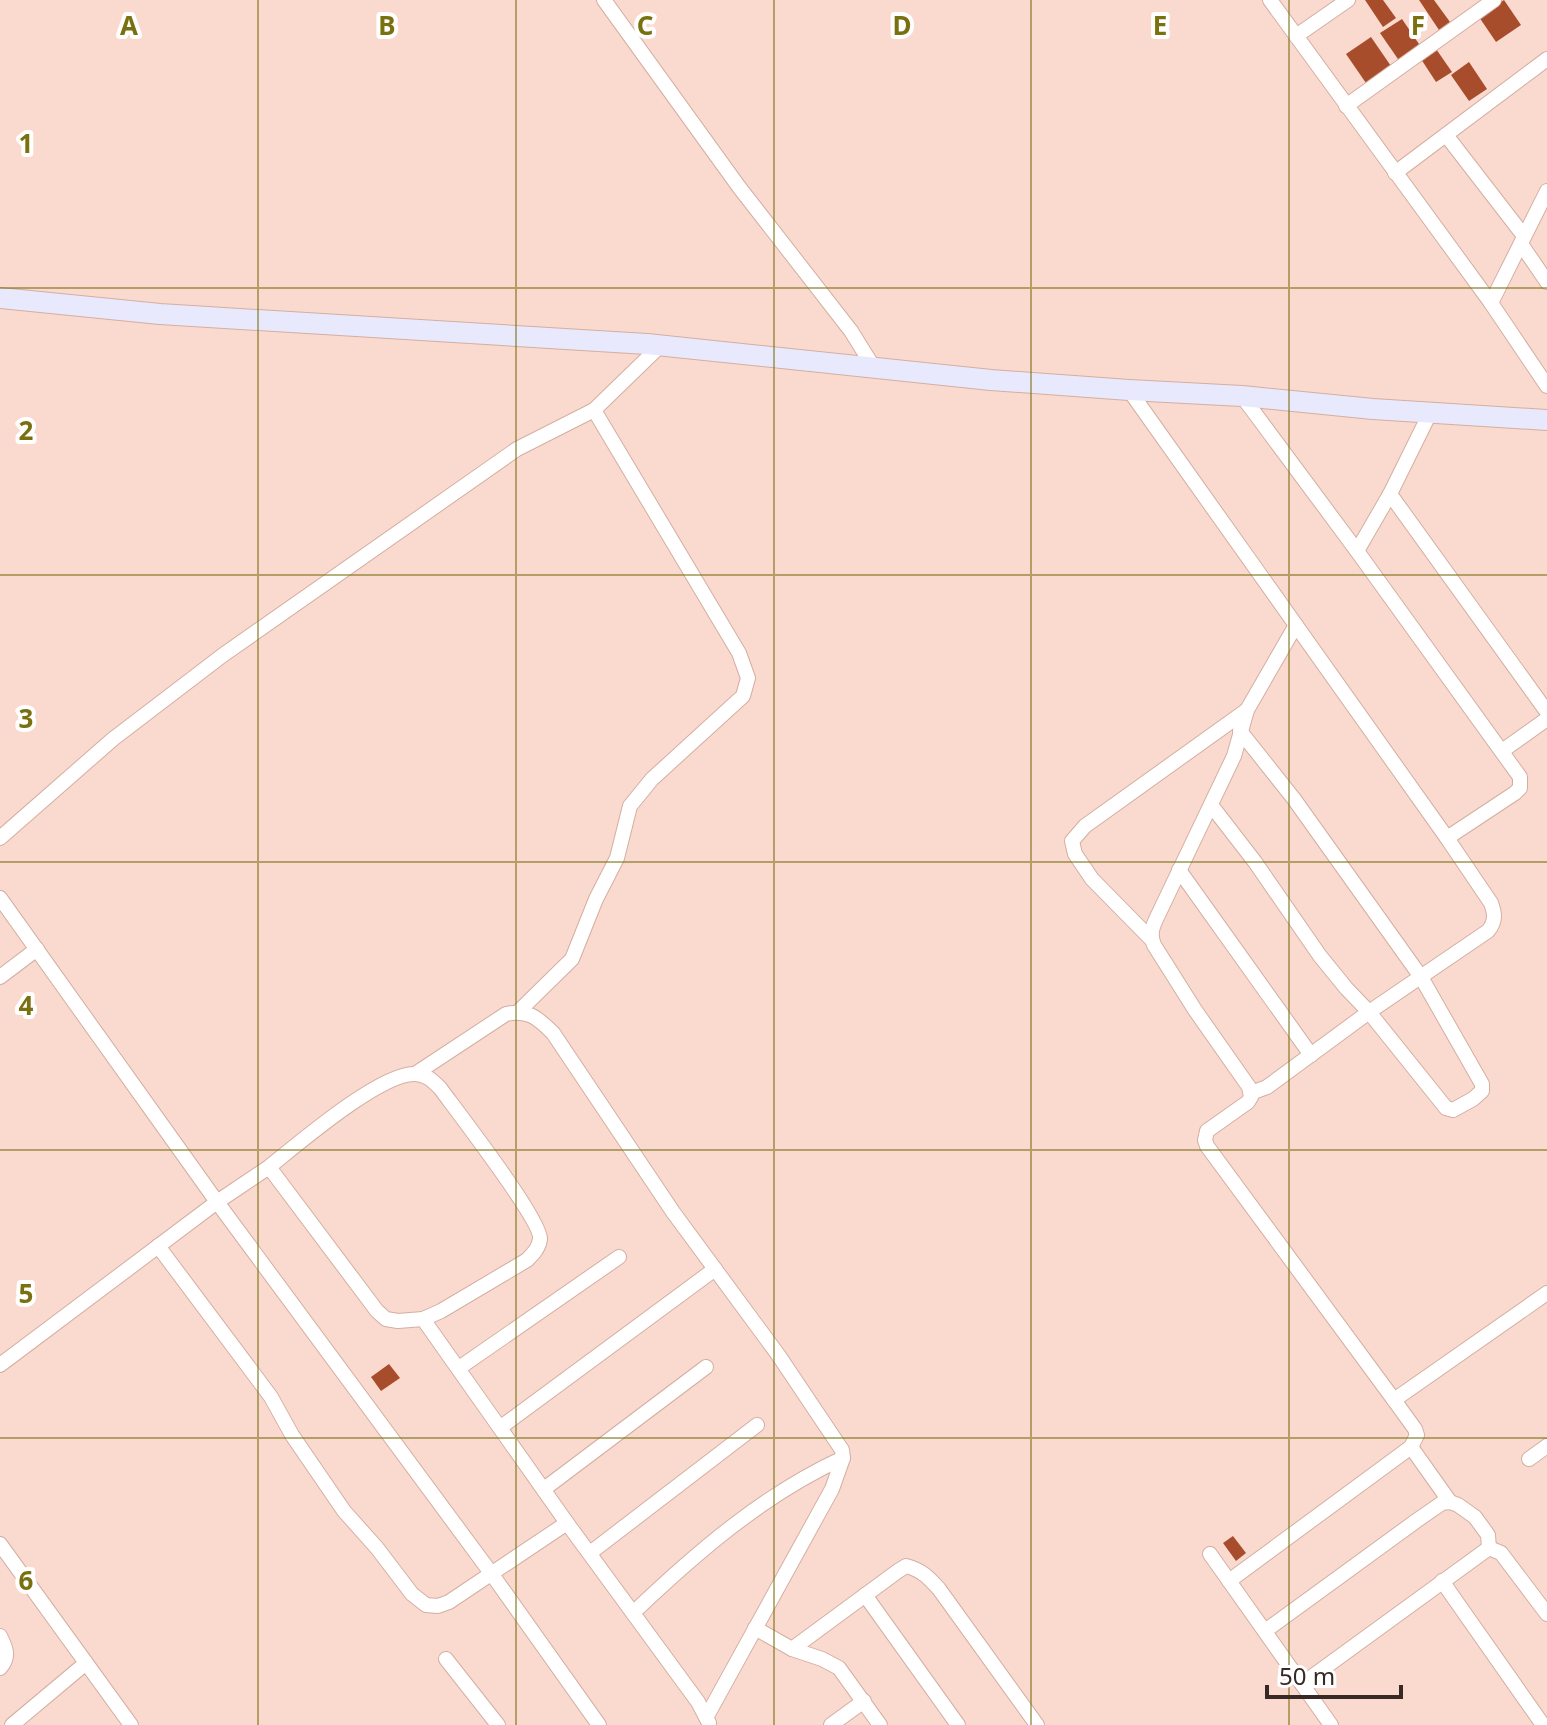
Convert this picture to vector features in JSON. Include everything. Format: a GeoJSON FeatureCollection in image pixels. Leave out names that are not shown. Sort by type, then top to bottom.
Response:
{"type":"FeatureCollection","features":[{"type":"Feature","properties":{"kind":"street"},"geometry":{"type":"LineString","coordinates":[[604,0],[739,187],[851,331],[874,368]]}},
{"type":"Feature","properties":{"kind":"street"},"geometry":{"type":"LineString","coordinates":[[1270,0],[1491,303],[1547,386]]}},
{"type":"Feature","properties":{"kind":"street"},"geometry":{"type":"LineString","coordinates":[[1296,36],[1348,0]]}},
{"type":"Feature","properties":{"kind":"street"},"geometry":{"type":"LineString","coordinates":[[1346,106],[1494,0]]}},
{"type":"Feature","properties":{"kind":"street"},"geometry":{"type":"LineString","coordinates":[[1395,173],[1547,59]]}},
{"type":"Feature","properties":{"kind":"street"},"geometry":{"type":"LineString","coordinates":[[1446,135],[1523,240],[1547,282]]}},
{"type":"Feature","properties":{"kind":"street"},"geometry":{"type":"LineString","coordinates":[[1491,303],[1547,191]]}},
{"type":"Feature","properties":{"kind":"street"},"geometry":{"type":"LineString","coordinates":[[0,298],[160,314],[660,346],[991,380],[1547,420]]}},
{"type":"Feature","properties":{"kind":"street"},"geometry":{"type":"LineString","coordinates":[[0,838],[113,739],[223,655],[517,449],[594,410],[660,346]]}},
{"type":"Feature","properties":{"kind":"street"},"geometry":{"type":"LineString","coordinates":[[1129,390],[1447,838],[1491,903],[1495,919],[1488,931],[1369,1012],[1267,1087],[1251,1093]]}},
{"type":"Feature","properties":{"kind":"street"},"geometry":{"type":"LineString","coordinates":[[1242,396],[1520,777],[1520,788],[1447,838]]}},
{"type":"Feature","properties":{"kind":"street"},"geometry":{"type":"LineString","coordinates":[[518,1012],[572,959],[596,899],[617,858],[630,806],[652,779],[743,696],[748,678],[739,653],[594,410]]}},
{"type":"Feature","properties":{"kind":"street"},"geometry":{"type":"LineString","coordinates":[[1357,551],[1390,494],[1430,413]]}},
{"type":"Feature","properties":{"kind":"street"},"geometry":{"type":"LineString","coordinates":[[1390,494],[1547,712]]}},
{"type":"Feature","properties":{"kind":"street"},"geometry":{"type":"LineString","coordinates":[[1151,939],[1152,928],[1234,756],[1247,710],[1296,625]]}},
{"type":"Feature","properties":{"kind":"street"},"geometry":{"type":"LineString","coordinates":[[1229,1581],[1411,1447],[1417,1435],[1207,1146],[1207,1131],[1248,1102],[1251,1097],[1249,1087],[1195,1010],[1151,939],[1092,879],[1075,854],[1072,841],[1085,826],[1247,710]]}},
{"type":"Feature","properties":{"kind":"street"},"geometry":{"type":"LineString","coordinates":[[1502,751],[1547,719]]}},
{"type":"Feature","properties":{"kind":"street"},"geometry":{"type":"LineString","coordinates":[[1211,805],[1320,956],[1446,1108],[1453,1110],[1482,1091],[1482,1084],[1421,977],[1287,789],[1240,731]]}},
{"type":"Feature","properties":{"kind":"street"},"geometry":{"type":"LineString","coordinates":[[1179,870],[1311,1055]]}},
{"type":"Feature","properties":{"kind":"street"},"geometry":{"type":"LineString","coordinates":[[0,898],[217,1202],[491,1573],[599,1725]]}},
{"type":"Feature","properties":{"kind":"street"},"geometry":{"type":"LineString","coordinates":[[0,977],[37,949]]}},
{"type":"Feature","properties":{"kind":"street"},"geometry":{"type":"LineString","coordinates":[[415,1074],[506,1014],[530,1014],[542,1022],[553,1033],[673,1212],[842,1450],[843,1458],[832,1489],[708,1721]]}},
{"type":"Feature","properties":{"kind":"street"},"geometry":{"type":"LineString","coordinates":[[0,1365],[217,1202],[269,1167],[314,1130],[372,1090],[401,1076],[415,1074],[430,1077],[440,1088],[501,1171],[541,1237],[537,1250],[527,1260],[441,1311],[423,1319],[386,1319],[269,1167]]}},
{"type":"Feature","properties":{"kind":"street"},"geometry":{"type":"LineString","coordinates":[[158,1246],[271,1397],[292,1435],[344,1511],[412,1594],[426,1605],[438,1606],[449,1602],[567,1523]]}},
{"type":"Feature","properties":{"kind":"street"},"geometry":{"type":"LineString","coordinates":[[459,1368],[619,1257]]}},
{"type":"Feature","properties":{"kind":"street"},"geometry":{"type":"LineString","coordinates":[[501,1427],[715,1269]]}},
{"type":"Feature","properties":{"kind":"street"},"geometry":{"type":"LineString","coordinates":[[1394,1400],[1547,1293]]}},
{"type":"Feature","properties":{"kind":"street"},"geometry":{"type":"LineString","coordinates":[[423,1319],[698,1702],[708,1721]]}},
{"type":"Feature","properties":{"kind":"street"},"geometry":{"type":"LineString","coordinates":[[544,1489],[706,1367]]}},
{"type":"Feature","properties":{"kind":"street"},"geometry":{"type":"LineString","coordinates":[[590,1553],[757,1425]]}},
{"type":"Feature","properties":{"kind":"street"},"geometry":{"type":"LineString","coordinates":[[1529,1459],[1547,1446]]}},
{"type":"Feature","properties":{"kind":"street"},"geometry":{"type":"LineString","coordinates":[[1411,1447],[1450,1502],[1482,1524],[1488,1535],[1489,1548]]}},
{"type":"Feature","properties":{"kind":"street"},"geometry":{"type":"LineString","coordinates":[[633,1613],[717,1537],[804,1477],[843,1458]]}},
{"type":"Feature","properties":{"kind":"street"},"geometry":{"type":"LineString","coordinates":[[1265,1631],[1425,1514],[1442,1503],[1450,1502]]}},
{"type":"Feature","properties":{"kind":"street"},"geometry":{"type":"LineString","coordinates":[[0,1544],[131,1725]]}},
{"type":"Feature","properties":{"kind":"street"},"geometry":{"type":"LineString","coordinates":[[1302,1684],[1489,1548]]}},
{"type":"Feature","properties":{"kind":"street"},"geometry":{"type":"LineString","coordinates":[[1489,1548],[1501,1553],[1547,1614]]}},
{"type":"Feature","properties":{"kind":"street"},"geometry":{"type":"LineString","coordinates":[[1210,1554],[1331,1725]]}},
{"type":"Feature","properties":{"kind":"street"},"geometry":{"type":"LineString","coordinates":[[792,1649],[906,1566],[916,1568],[939,1589],[1037,1725]]}},
{"type":"Feature","properties":{"kind":"street"},"geometry":{"type":"LineString","coordinates":[[1442,1581],[1543,1725]]}},
{"type":"Feature","properties":{"kind":"street"},"geometry":{"type":"LineString","coordinates":[[865,1595],[958,1725]]}},
{"type":"Feature","properties":{"kind":"street"},"geometry":{"type":"LineString","coordinates":[[755,1628],[792,1649],[839,1668],[880,1725]]}},
{"type":"Feature","properties":{"kind":"street"},"geometry":{"type":"LineString","coordinates":[[0,1636],[7,1650],[5,1662],[0,1668]]}},
{"type":"Feature","properties":{"kind":"street"},"geometry":{"type":"LineString","coordinates":[[446,1659],[498,1725]]}},
{"type":"Feature","properties":{"kind":"street"},"geometry":{"type":"LineString","coordinates":[[12,1725],[86,1663]]}},
{"type":"Feature","properties":{"kind":"street"},"geometry":{"type":"LineString","coordinates":[[831,1725],[864,1701]]}},
{"type":"Feature","properties":{"kind":"building"},"geometry":{"type":"Polygon","coordinates":[[[1365,0],[1383,0],[1396,18],[1383,27],[1365,0]]]}},
{"type":"Feature","properties":{"kind":"building"},"geometry":{"type":"Polygon","coordinates":[[[1419,0],[1434,0],[1450,22],[1439,30],[1419,0]]]}},
{"type":"Feature","properties":{"kind":"building"},"geometry":{"type":"Polygon","coordinates":[[[1504,0],[1521,25],[1496,42],[1479,17],[1504,0]]]}},
{"type":"Feature","properties":{"kind":"building"},"geometry":{"type":"Polygon","coordinates":[[[1402,19],[1421,47],[1400,62],[1380,33],[1402,19]]]}},
{"type":"Feature","properties":{"kind":"building"},"geometry":{"type":"Polygon","coordinates":[[[1371,37],[1393,69],[1368,86],[1346,54],[1371,37]]]}},
{"type":"Feature","properties":{"kind":"building"},"geometry":{"type":"Polygon","coordinates":[[[1434,46],[1452,72],[1436,82],[1419,56],[1434,46]]]}},
{"type":"Feature","properties":{"kind":"building"},"geometry":{"type":"Polygon","coordinates":[[[1469,62],[1487,89],[1469,101],[1451,75],[1469,62]]]}},
{"type":"Feature","properties":{"kind":"building"},"geometry":{"type":"Polygon","coordinates":[[[389,1364],[400,1378],[381,1391],[371,1377],[389,1364]]]}},
{"type":"Feature","properties":{"kind":"building"},"geometry":{"type":"Polygon","coordinates":[[[1233,1536],[1246,1553],[1236,1561],[1223,1543],[1233,1536]]]}}]}
